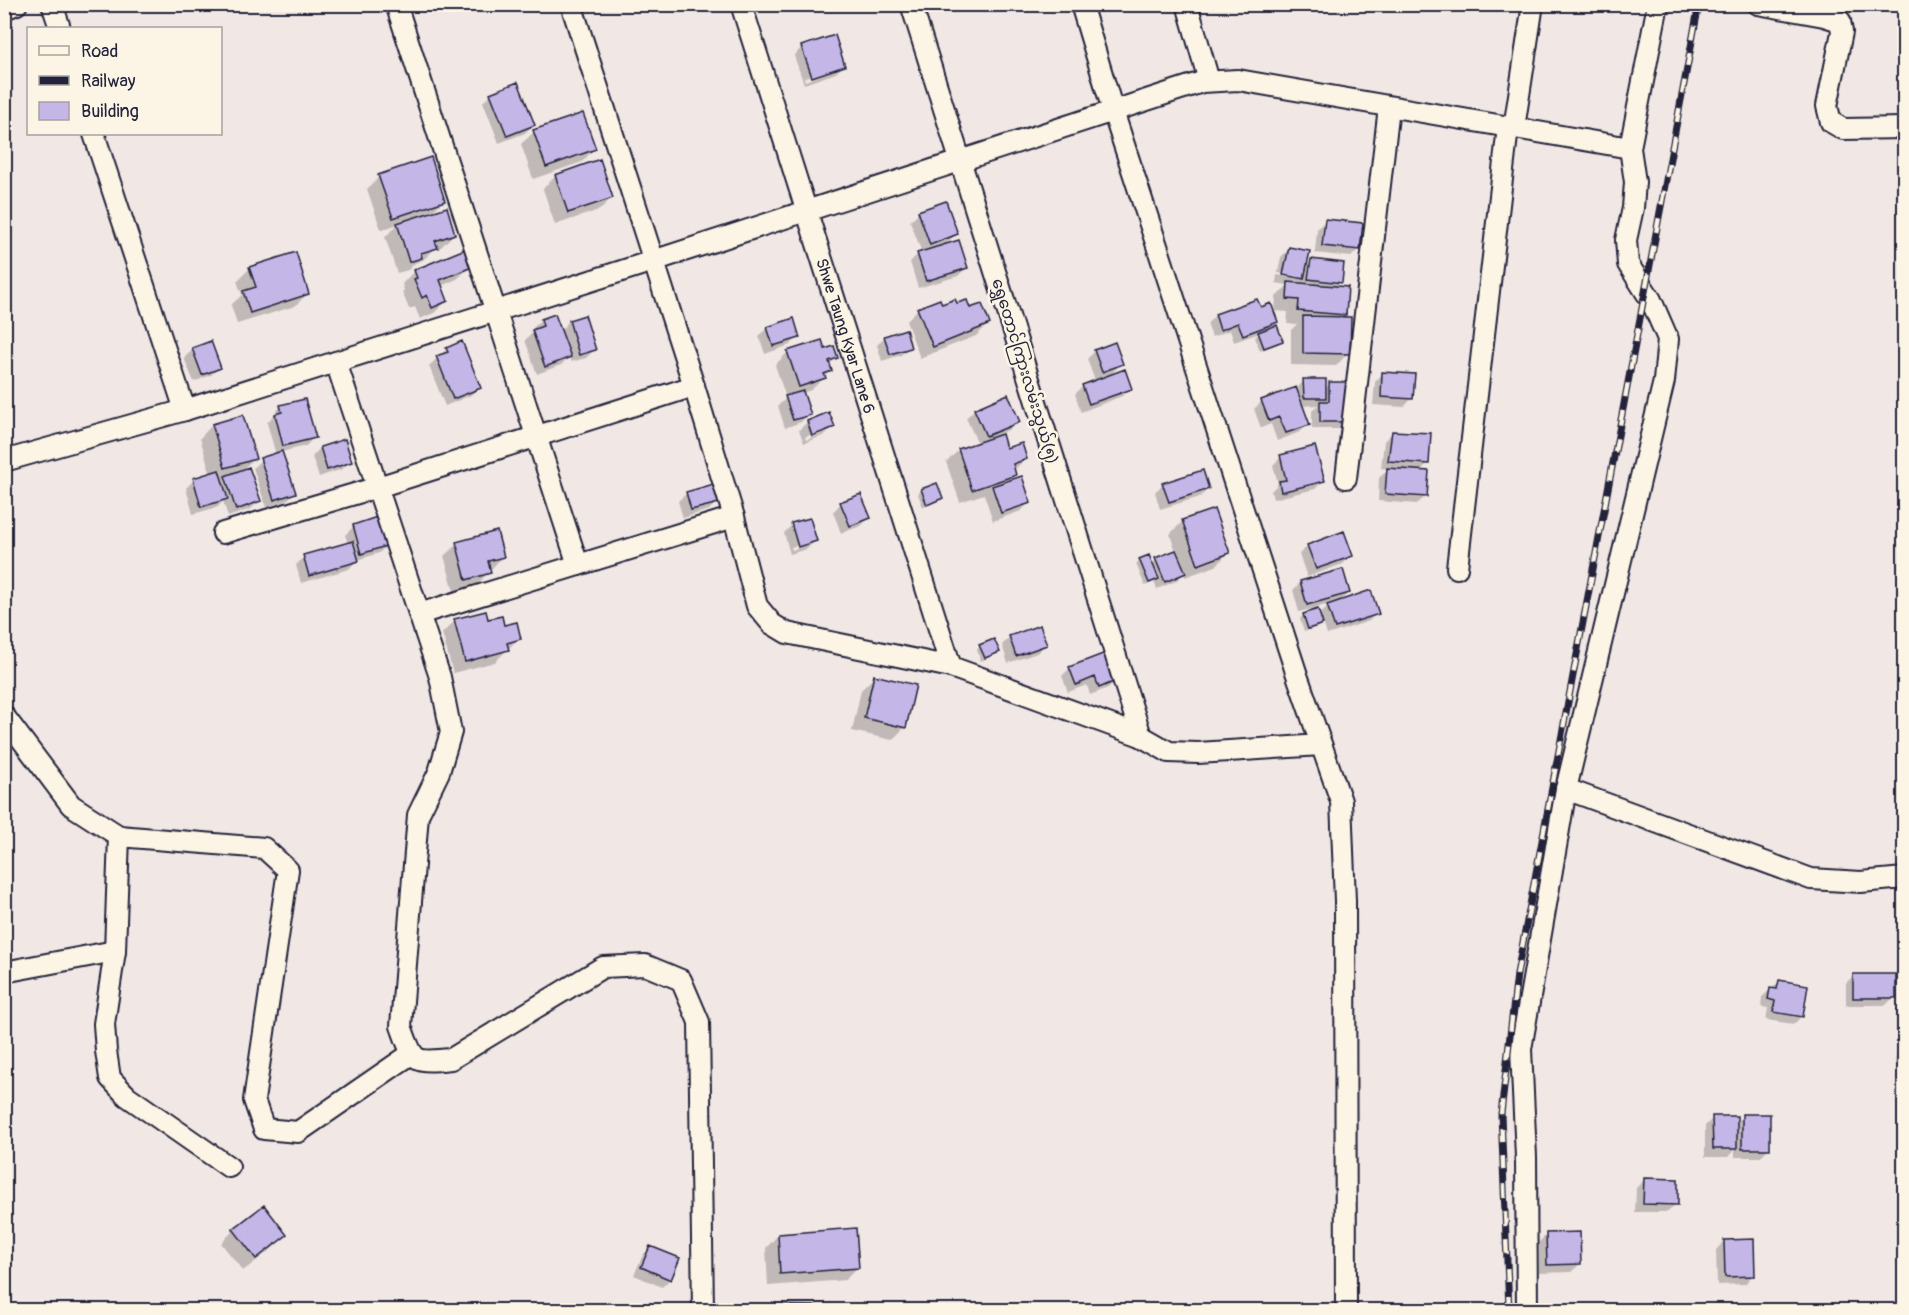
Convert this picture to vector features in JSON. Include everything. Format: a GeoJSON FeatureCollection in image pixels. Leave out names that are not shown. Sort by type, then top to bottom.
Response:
{"type":"FeatureCollection","features":[{"type":"Feature","properties":{"kind":"street"},"geometry":{"type":"LineString","coordinates":[[4,9],[17,4]]}},
{"type":"Feature","properties":{"kind":"street"},"geometry":{"type":"LineString","coordinates":[[52,4],[60,27]]}},
{"type":"Feature","properties":{"kind":"street"},"geometry":{"type":"LineString","coordinates":[[396,4],[578,565]]}},
{"type":"Feature","properties":{"kind":"street"},"geometry":{"type":"LineString","coordinates":[[571,4],[694,386],[734,517],[757,606],[772,624],[787,633],[951,668],[1141,736],[1169,752],[1198,753],[1321,745]]}},
{"type":"Feature","properties":{"kind":"street","name":"Shwe Taung Kyar Lane 6"},"geometry":{"type":"LineString","coordinates":[[741,4],[951,668]]}},
{"type":"Feature","properties":{"kind":"street","name":"ရွှေတောင်ကြားလမ်းသွယ်(၅)"},"geometry":{"type":"LineString","coordinates":[[911,4],[1141,736]]}},
{"type":"Feature","properties":{"kind":"street"},"geometry":{"type":"LineString","coordinates":[[1081,4],[1113,111],[1341,801],[1345,901],[1346,1311]]}},
{"type":"Feature","properties":{"kind":"street"},"geometry":{"type":"LineString","coordinates":[[1187,4],[1209,81]]}},
{"type":"Feature","properties":{"kind":"street"},"geometry":{"type":"LineString","coordinates":[[1457,568],[1511,128],[1533,4]]}},
{"type":"Feature","properties":{"kind":"street"},"geometry":{"type":"LineString","coordinates":[[1527,1311],[1526,1157],[1521,1048],[1566,789],[1664,381],[1668,356],[1668,339],[1660,319],[1628,264],[1626,240],[1633,207],[1635,182],[1630,148],[1658,4]]}},
{"type":"Feature","properties":{"kind":"street"},"geometry":{"type":"LineString","coordinates":[[1758,4],[1840,21],[1842,32],[1827,106],[1831,122],[1843,129],[1905,128]]}},
{"type":"Feature","properties":{"kind":"street"},"geometry":{"type":"LineString","coordinates":[[4,461],[185,410],[653,261],[1202,82],[1238,80],[1630,148]]}},
{"type":"Feature","properties":{"kind":"street"},"geometry":{"type":"LineString","coordinates":[[1346,478],[1389,106]]}},
{"type":"Feature","properties":{"kind":"street"},"geometry":{"type":"LineString","coordinates":[[94,135],[185,410]]}},
{"type":"Feature","properties":{"kind":"street"},"geometry":{"type":"LineString","coordinates":[[336,362],[440,677],[451,732],[439,772],[418,815],[401,1026],[411,1054],[424,1062],[451,1059],[603,967],[645,965],[681,980],[699,1022],[703,1311]]}},
{"type":"Feature","properties":{"kind":"street"},"geometry":{"type":"LineString","coordinates":[[223,533],[378,487],[694,386]]}},
{"type":"Feature","properties":{"kind":"street"},"geometry":{"type":"LineString","coordinates":[[419,614],[734,517]]}},
{"type":"Feature","properties":{"kind":"street"},"geometry":{"type":"LineString","coordinates":[[4,716],[71,805],[119,836],[264,848],[288,870],[254,1100],[264,1129],[298,1132],[411,1054]]}},
{"type":"Feature","properties":{"kind":"street"},"geometry":{"type":"LineString","coordinates":[[1566,789],[1811,879],[1861,882],[1905,878]]}},
{"type":"Feature","properties":{"kind":"street"},"geometry":{"type":"LineString","coordinates":[[119,836],[116,951],[104,1024],[110,1078],[127,1096],[229,1167]]}},
{"type":"Feature","properties":{"kind":"street"},"geometry":{"type":"LineString","coordinates":[[4,972],[116,951]]}},
{"type":"Feature","properties":{"kind":"building"},"geometry":{"type":"Polygon","coordinates":[[[835,35],[845,66],[812,77],[801,46],[835,35]]]}},
{"type":"Feature","properties":{"kind":"building"},"geometry":{"type":"Polygon","coordinates":[[[518,82],[535,125],[507,136],[490,93],[518,82]]]}},
{"type":"Feature","properties":{"kind":"building"},"geometry":{"type":"Polygon","coordinates":[[[583,113],[596,149],[546,167],[533,130],[583,113]]]}},
{"type":"Feature","properties":{"kind":"building"},"geometry":{"type":"Polygon","coordinates":[[[431,157],[445,201],[393,218],[378,175],[431,157]]]}},
{"type":"Feature","properties":{"kind":"building"},"geometry":{"type":"Polygon","coordinates":[[[600,159],[613,198],[568,213],[555,175],[600,159]]]}},
{"type":"Feature","properties":{"kind":"building"},"geometry":{"type":"Polygon","coordinates":[[[946,201],[958,234],[930,245],[918,211],[946,201]]]}},
{"type":"Feature","properties":{"kind":"building"},"geometry":{"type":"Polygon","coordinates":[[[447,207],[455,234],[435,241],[438,248],[421,253],[422,258],[409,262],[397,223],[447,207]]]}},
{"type":"Feature","properties":{"kind":"building"},"geometry":{"type":"Polygon","coordinates":[[[1325,219],[1363,223],[1360,250],[1322,246],[1325,219]]]}},
{"type":"Feature","properties":{"kind":"building"},"geometry":{"type":"Polygon","coordinates":[[[959,240],[968,268],[926,281],[917,253],[959,240]]]}},
{"type":"Feature","properties":{"kind":"building"},"geometry":{"type":"Polygon","coordinates":[[[1289,247],[1310,251],[1304,279],[1283,275],[1289,247]]]}},
{"type":"Feature","properties":{"kind":"building"},"geometry":{"type":"Polygon","coordinates":[[[465,249],[472,267],[440,280],[448,301],[432,308],[427,295],[422,298],[414,279],[417,278],[414,270],[465,249]]]}},
{"type":"Feature","properties":{"kind":"building"},"geometry":{"type":"Polygon","coordinates":[[[296,252],[309,294],[250,313],[243,291],[256,287],[249,267],[296,252]]]}},
{"type":"Feature","properties":{"kind":"building"},"geometry":{"type":"Polygon","coordinates":[[[1311,259],[1344,263],[1342,283],[1308,279],[1311,259]]]}},
{"type":"Feature","properties":{"kind":"building"},"geometry":{"type":"Polygon","coordinates":[[[1288,282],[1348,287],[1346,315],[1298,311],[1299,300],[1287,299],[1288,282]]]}},
{"type":"Feature","properties":{"kind":"building"},"geometry":{"type":"Polygon","coordinates":[[[940,299],[942,304],[955,299],[957,303],[967,300],[970,308],[982,304],[990,324],[933,347],[917,308],[940,299]]]}},
{"type":"Feature","properties":{"kind":"building"},"geometry":{"type":"Polygon","coordinates":[[[1257,299],[1261,307],[1271,303],[1278,322],[1243,335],[1238,323],[1220,330],[1215,314],[1257,299]]]}},
{"type":"Feature","properties":{"kind":"building"},"geometry":{"type":"Polygon","coordinates":[[[555,314],[571,357],[545,367],[532,330],[543,326],[541,319],[555,314]]]}},
{"type":"Feature","properties":{"kind":"building"},"geometry":{"type":"Polygon","coordinates":[[[585,315],[596,350],[579,355],[569,320],[585,315]]]}},
{"type":"Feature","properties":{"kind":"building"},"geometry":{"type":"Polygon","coordinates":[[[1303,316],[1351,317],[1350,354],[1303,353],[1303,316]]]}},
{"type":"Feature","properties":{"kind":"building"},"geometry":{"type":"Polygon","coordinates":[[[794,318],[800,338],[773,346],[767,327],[794,318]]]}},
{"type":"Feature","properties":{"kind":"building"},"geometry":{"type":"Polygon","coordinates":[[[1277,325],[1283,341],[1264,348],[1258,332],[1277,325]]]}},
{"type":"Feature","properties":{"kind":"building"},"geometry":{"type":"Polygon","coordinates":[[[906,329],[911,348],[890,354],[884,336],[906,329]]]}},
{"type":"Feature","properties":{"kind":"building"},"geometry":{"type":"Polygon","coordinates":[[[822,340],[825,349],[834,346],[838,358],[829,361],[832,371],[824,374],[826,378],[799,387],[787,351],[822,340]]]}},
{"type":"Feature","properties":{"kind":"building"},"geometry":{"type":"Polygon","coordinates":[[[211,341],[221,368],[202,375],[192,348],[211,341]]]}},
{"type":"Feature","properties":{"kind":"building"},"geometry":{"type":"Polygon","coordinates":[[[462,341],[481,388],[453,399],[436,356],[448,352],[446,348],[462,341]]]}},
{"type":"Feature","properties":{"kind":"building"},"geometry":{"type":"Polygon","coordinates":[[[1115,342],[1123,364],[1102,372],[1094,350],[1115,342]]]}},
{"type":"Feature","properties":{"kind":"building"},"geometry":{"type":"Polygon","coordinates":[[[1125,369],[1132,389],[1089,404],[1082,385],[1125,369]]]}},
{"type":"Feature","properties":{"kind":"building"},"geometry":{"type":"Polygon","coordinates":[[[1382,372],[1415,374],[1413,399],[1381,397],[1382,372]]]}},
{"type":"Feature","properties":{"kind":"building"},"geometry":{"type":"Polygon","coordinates":[[[1303,379],[1326,379],[1326,398],[1304,398],[1303,379]]]}},
{"type":"Feature","properties":{"kind":"building"},"geometry":{"type":"Polygon","coordinates":[[[1329,382],[1349,382],[1350,422],[1320,422],[1320,401],[1329,401],[1329,382]]]}},
{"type":"Feature","properties":{"kind":"building"},"geometry":{"type":"Polygon","coordinates":[[[1296,387],[1310,425],[1286,433],[1279,417],[1269,421],[1261,400],[1296,387]]]}},
{"type":"Feature","properties":{"kind":"building"},"geometry":{"type":"Polygon","coordinates":[[[803,391],[811,415],[793,420],[785,396],[803,391]]]}},
{"type":"Feature","properties":{"kind":"building"},"geometry":{"type":"Polygon","coordinates":[[[1008,394],[1020,422],[986,436],[974,409],[1008,394]]]}},
{"type":"Feature","properties":{"kind":"building"},"geometry":{"type":"Polygon","coordinates":[[[305,399],[316,438],[283,446],[275,414],[282,412],[280,405],[305,399]]]}},
{"type":"Feature","properties":{"kind":"building"},"geometry":{"type":"Polygon","coordinates":[[[829,412],[835,427],[812,436],[807,421],[829,412]]]}},
{"type":"Feature","properties":{"kind":"building"},"geometry":{"type":"Polygon","coordinates":[[[243,415],[256,459],[225,468],[212,424],[243,415]]]}},
{"type":"Feature","properties":{"kind":"building"},"geometry":{"type":"Polygon","coordinates":[[[1392,431],[1431,433],[1429,464],[1388,461],[1392,431]]]}},
{"type":"Feature","properties":{"kind":"building"},"geometry":{"type":"Polygon","coordinates":[[[1002,434],[1006,448],[1022,443],[1027,459],[1013,464],[1016,475],[972,490],[958,449],[1002,434]]]}},
{"type":"Feature","properties":{"kind":"building"},"geometry":{"type":"Polygon","coordinates":[[[345,439],[352,462],[327,470],[320,447],[345,439]]]}},
{"type":"Feature","properties":{"kind":"building"},"geometry":{"type":"Polygon","coordinates":[[[1315,446],[1325,481],[1281,492],[1279,481],[1286,480],[1280,455],[1315,446]]]}},
{"type":"Feature","properties":{"kind":"building"},"geometry":{"type":"Polygon","coordinates":[[[282,451],[296,493],[274,500],[260,458],[282,451]]]}},
{"type":"Feature","properties":{"kind":"building"},"geometry":{"type":"Polygon","coordinates":[[[249,467],[261,501],[236,510],[225,476],[249,467]]]}},
{"type":"Feature","properties":{"kind":"building"},"geometry":{"type":"Polygon","coordinates":[[[1387,468],[1429,471],[1427,497],[1385,494],[1387,468]]]}},
{"type":"Feature","properties":{"kind":"building"},"geometry":{"type":"Polygon","coordinates":[[[219,470],[228,499],[201,507],[193,478],[219,470]]]}},
{"type":"Feature","properties":{"kind":"building"},"geometry":{"type":"Polygon","coordinates":[[[1203,470],[1209,489],[1169,502],[1162,483],[1203,470]]]}},
{"type":"Feature","properties":{"kind":"building"},"geometry":{"type":"Polygon","coordinates":[[[1022,476],[1031,503],[1001,513],[992,486],[1022,476]]]}},
{"type":"Feature","properties":{"kind":"building"},"geometry":{"type":"Polygon","coordinates":[[[937,483],[943,498],[927,505],[921,489],[937,483]]]}},
{"type":"Feature","properties":{"kind":"building"},"geometry":{"type":"Polygon","coordinates":[[[714,484],[719,503],[691,510],[686,492],[714,484]]]}},
{"type":"Feature","properties":{"kind":"building"},"geometry":{"type":"Polygon","coordinates":[[[861,494],[871,518],[850,526],[840,502],[861,494]]]}},
{"type":"Feature","properties":{"kind":"building"},"geometry":{"type":"Polygon","coordinates":[[[1214,509],[1230,553],[1198,565],[1182,520],[1214,509]]]}},
{"type":"Feature","properties":{"kind":"building"},"geometry":{"type":"Polygon","coordinates":[[[380,516],[389,545],[361,554],[353,525],[380,516]]]}},
{"type":"Feature","properties":{"kind":"building"},"geometry":{"type":"Polygon","coordinates":[[[810,518],[817,541],[798,547],[791,523],[810,518]]]}},
{"type":"Feature","properties":{"kind":"building"},"geometry":{"type":"Polygon","coordinates":[[[497,531],[504,557],[488,561],[491,573],[466,580],[456,542],[497,531]]]}},
{"type":"Feature","properties":{"kind":"building"},"geometry":{"type":"Polygon","coordinates":[[[1344,531],[1353,556],[1316,569],[1307,545],[1344,531]]]}},
{"type":"Feature","properties":{"kind":"building"},"geometry":{"type":"Polygon","coordinates":[[[353,541],[359,561],[309,576],[303,555],[353,541]]]}},
{"type":"Feature","properties":{"kind":"building"},"geometry":{"type":"Polygon","coordinates":[[[1176,550],[1186,573],[1165,582],[1155,558],[1176,550]]]}},
{"type":"Feature","properties":{"kind":"building"},"geometry":{"type":"Polygon","coordinates":[[[1149,555],[1159,579],[1149,583],[1139,559],[1149,555]]]}},
{"type":"Feature","properties":{"kind":"building"},"geometry":{"type":"Polygon","coordinates":[[[1343,569],[1350,593],[1307,605],[1300,581],[1343,569]]]}},
{"type":"Feature","properties":{"kind":"building"},"geometry":{"type":"Polygon","coordinates":[[[1371,590],[1379,614],[1335,628],[1327,605],[1371,590]]]}},
{"type":"Feature","properties":{"kind":"building"},"geometry":{"type":"Polygon","coordinates":[[[1318,609],[1323,624],[1308,629],[1303,614],[1318,609]]]}},
{"type":"Feature","properties":{"kind":"building"},"geometry":{"type":"Polygon","coordinates":[[[486,611],[488,619],[502,616],[504,625],[517,622],[521,639],[507,643],[509,650],[465,662],[454,619],[486,611]]]}},
{"type":"Feature","properties":{"kind":"building"},"geometry":{"type":"Polygon","coordinates":[[[1040,625],[1047,645],[1016,656],[1009,636],[1040,625]]]}},
{"type":"Feature","properties":{"kind":"building"},"geometry":{"type":"Polygon","coordinates":[[[994,639],[1000,652],[985,658],[979,645],[994,639]]]}},
{"type":"Feature","properties":{"kind":"building"},"geometry":{"type":"Polygon","coordinates":[[[1108,652],[1118,680],[1099,688],[1095,677],[1076,685],[1069,667],[1108,652]]]}},
{"type":"Feature","properties":{"kind":"building"},"geometry":{"type":"Polygon","coordinates":[[[874,675],[916,685],[906,728],[864,718],[874,675]]]}},
{"type":"Feature","properties":{"kind":"building"},"geometry":{"type":"Polygon","coordinates":[[[1853,974],[1896,974],[1896,998],[1853,998],[1853,974]]]}},
{"type":"Feature","properties":{"kind":"building"},"geometry":{"type":"Polygon","coordinates":[[[1779,980],[1808,985],[1803,1017],[1773,1012],[1775,1001],[1768,999],[1770,988],[1777,989],[1779,980]]]}},
{"type":"Feature","properties":{"kind":"building"},"geometry":{"type":"Polygon","coordinates":[[[1742,1114],[1770,1114],[1770,1149],[1742,1149],[1742,1114]]]}},
{"type":"Feature","properties":{"kind":"building"},"geometry":{"type":"Polygon","coordinates":[[[1712,1116],[1737,1116],[1737,1149],[1713,1149],[1712,1116]]]}},
{"type":"Feature","properties":{"kind":"building"},"geometry":{"type":"Polygon","coordinates":[[[1644,1178],[1678,1179],[1678,1205],[1643,1204],[1644,1178]]]}},
{"type":"Feature","properties":{"kind":"building"},"geometry":{"type":"Polygon","coordinates":[[[264,1205],[287,1235],[256,1259],[233,1229],[264,1205]]]}},
{"type":"Feature","properties":{"kind":"building"},"geometry":{"type":"Polygon","coordinates":[[[856,1228],[859,1268],[780,1274],[778,1234],[856,1228]]]}},
{"type":"Feature","properties":{"kind":"building"},"geometry":{"type":"Polygon","coordinates":[[[1580,1232],[1581,1264],[1547,1265],[1546,1233],[1580,1232]]]}},
{"type":"Feature","properties":{"kind":"building"},"geometry":{"type":"Polygon","coordinates":[[[1754,1239],[1755,1276],[1725,1277],[1724,1240],[1754,1239]]]}},
{"type":"Feature","properties":{"kind":"building"},"geometry":{"type":"Polygon","coordinates":[[[650,1246],[680,1258],[671,1280],[641,1267],[650,1246]]]}},
{"type":"Feature","properties":{"kind":"building"},"geometry":{"type":"Polygon","coordinates":[[[772,1305],[817,1306],[817,1310],[772,1310],[772,1305]]]}},
{"type":"Feature","properties":{"kind":"railway"},"geometry":{"type":"LineString","coordinates":[[1509,1310],[1501,1114],[1517,974],[1699,4]]}}]}
